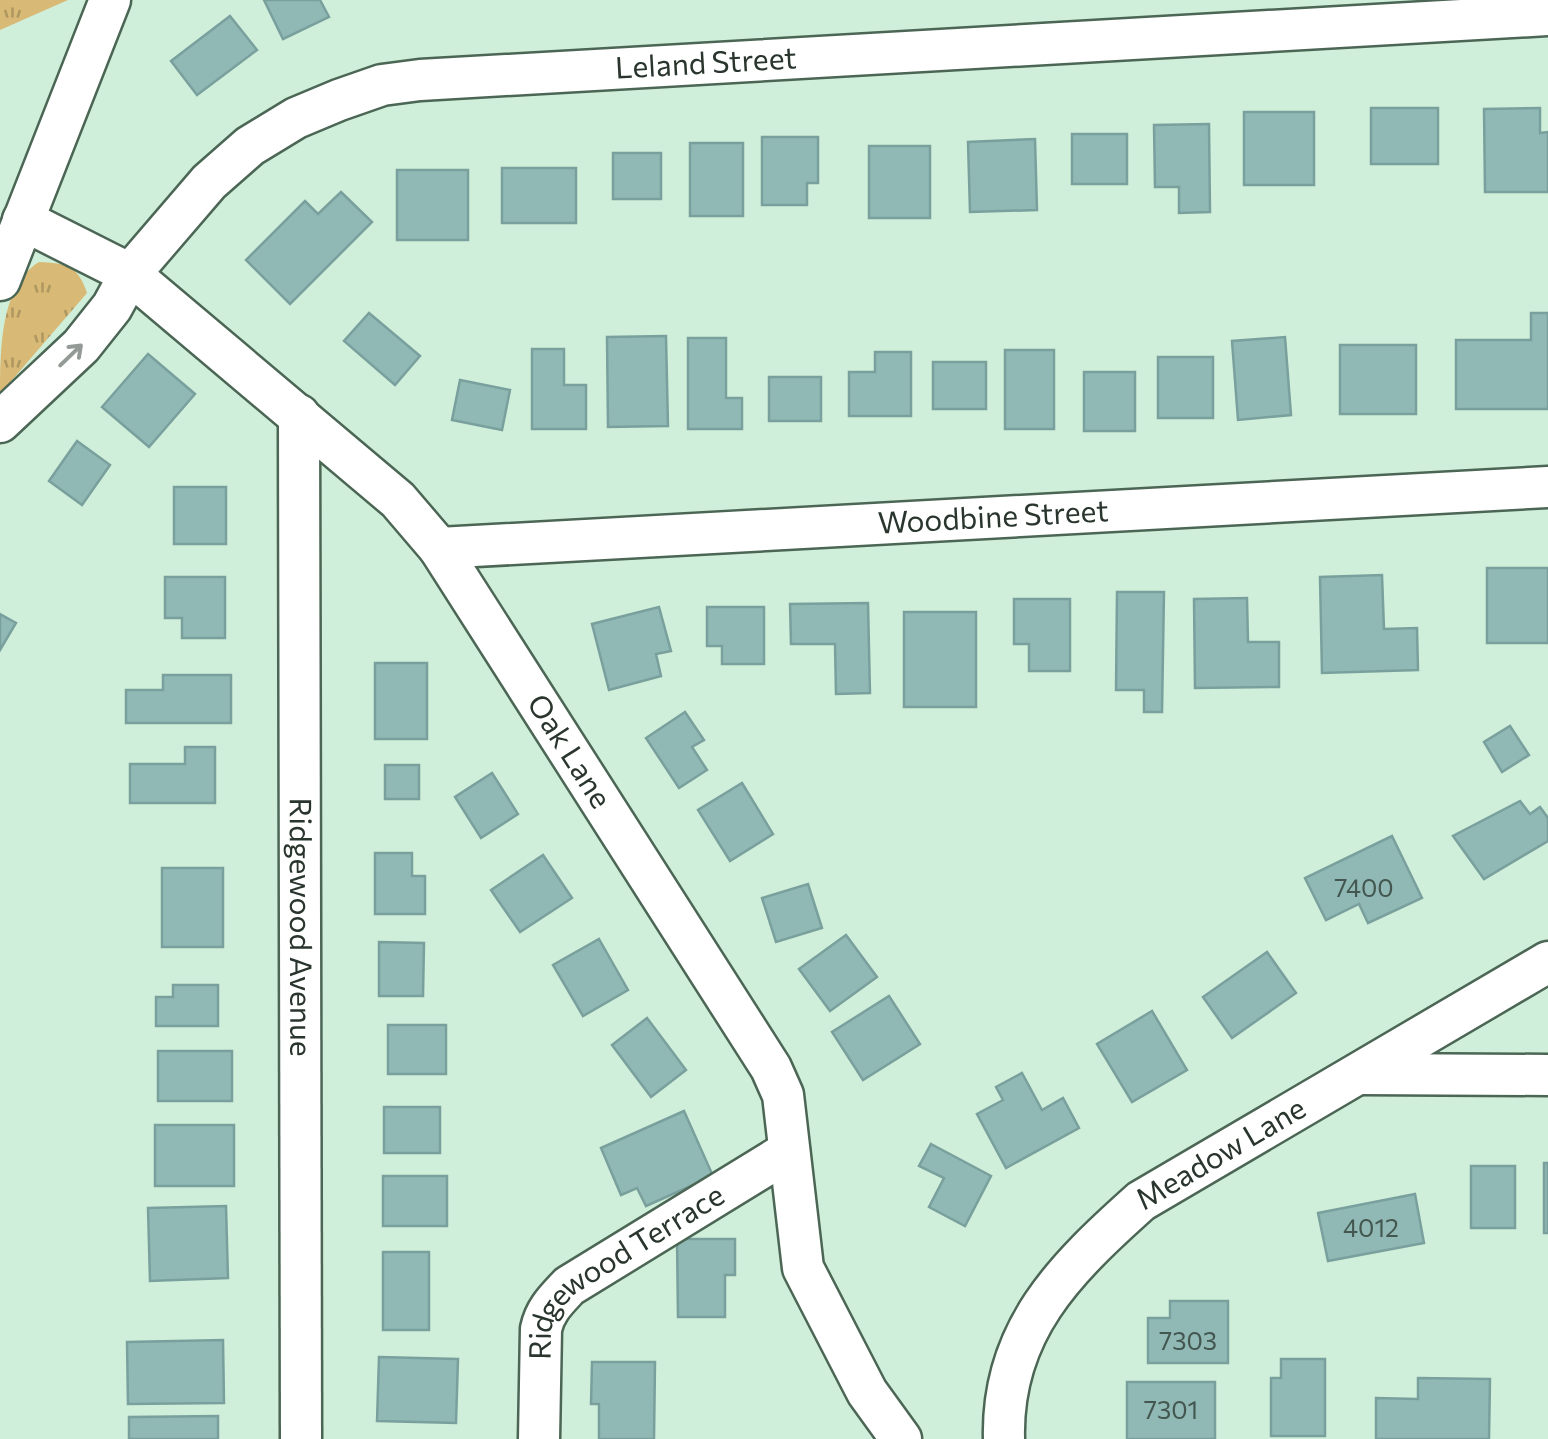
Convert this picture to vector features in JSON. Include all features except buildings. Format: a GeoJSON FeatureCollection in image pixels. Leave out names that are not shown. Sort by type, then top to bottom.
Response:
{"type":"FeatureCollection","features":[{"type":"Feature","properties":{"kind":"street"},"geometry":{"type":"LineString","coordinates":[[0,280],[110,0]]}},
{"type":"Feature","properties":{"kind":"street","name":"Leland Street"},"geometry":{"type":"LineString","coordinates":[[0,422],[81,346],[112,307],[130,274],[209,182],[250,146],[296,118],[382,86],[440,79],[1548,14]]}},
{"type":"Feature","properties":{"kind":"street","name":"Oak Lane"},"geometry":{"type":"LineString","coordinates":[[22,220],[130,274],[398,500],[439,548],[771,1068],[783,1095],[803,1268],[867,1392],[901,1439]]}},
{"type":"Feature","properties":{"kind":"street","name":"Ridgewood Avenue"},"geometry":{"type":"LineString","coordinates":[[299,415],[301,1439]]}},
{"type":"Feature","properties":{"kind":"street","name":"Woodbine Street"},"geometry":{"type":"LineString","coordinates":[[439,548],[1548,487]]}},
{"type":"Feature","properties":{"kind":"street","name":"Meadow Lane"},"geometry":{"type":"LineString","coordinates":[[1004,1439],[1003,1404],[1013,1359],[1046,1298],[1099,1239],[1141,1201],[1548,962]]}},
{"type":"Feature","properties":{"kind":"street"},"geometry":{"type":"LineString","coordinates":[[1361,1074],[1548,1075]]}},
{"type":"Feature","properties":{"kind":"street","name":"Ridgewood Terrace"},"geometry":{"type":"LineString","coordinates":[[539,1439],[541,1329],[553,1303],[569,1286],[789,1151]]}},
{"type":"Feature","properties":{"kind":"green space"},"geometry":{"type":"Polygon","coordinates":[[[0,0],[68,0],[0,30],[0,0]]]}},
{"type":"Feature","properties":{"kind":"green space"},"geometry":{"type":"Polygon","coordinates":[[[39,262],[70,268],[80,277],[87,293],[0,394],[2,340],[10,303],[16,287],[39,262]]]}}]}
